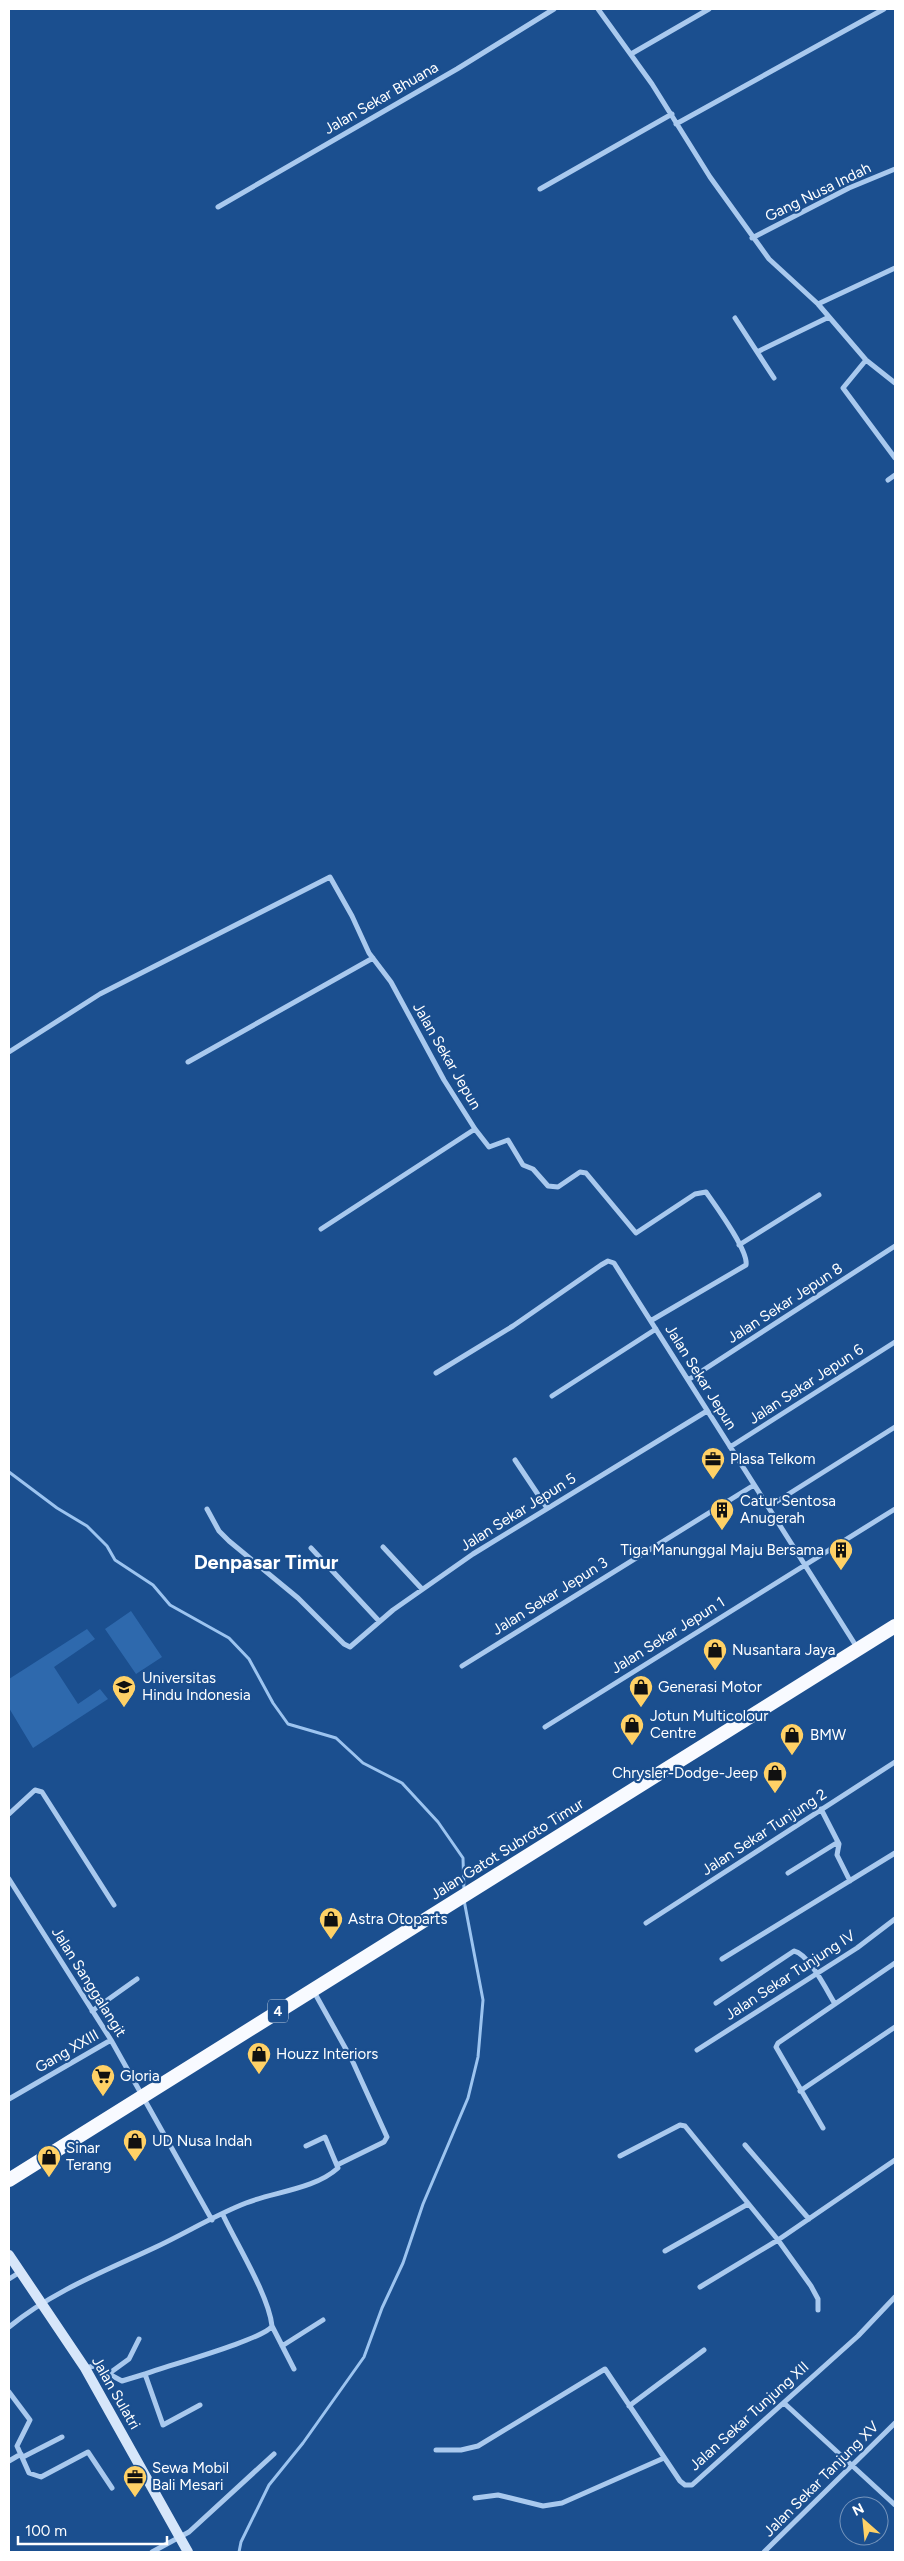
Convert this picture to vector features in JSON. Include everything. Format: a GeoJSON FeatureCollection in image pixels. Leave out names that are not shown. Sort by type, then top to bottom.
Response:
{"type":"FeatureCollection","features":[{"type":"Feature","properties":{"kind":"highway","name":"Jalan Gatot Subroto Timur"},"geometry":{"type":"LineString","coordinates":[[9,2180],[895,1626]]}},
{"type":"Feature","properties":{"kind":"main road","name":"Jalan Sulatri"},"geometry":{"type":"LineString","coordinates":[[9,2255],[85,2368],[188,2552]]}},
{"type":"Feature","properties":{"kind":"street","name":"Jalan Sekar Bhuana"},"geometry":{"type":"LineString","coordinates":[[218,207],[458,69],[554,9]]}},
{"type":"Feature","properties":{"kind":"street"},"geometry":{"type":"LineString","coordinates":[[598,9],[672,114],[676,124],[752,238],[769,259],[818,304],[866,360],[895,383]]}},
{"type":"Feature","properties":{"kind":"street"},"geometry":{"type":"LineString","coordinates":[[631,54],[709,9]]}},
{"type":"Feature","properties":{"kind":"street"},"geometry":{"type":"LineString","coordinates":[[676,124],[884,9]]}},
{"type":"Feature","properties":{"kind":"street"},"geometry":{"type":"LineString","coordinates":[[540,189],[672,114]]}},
{"type":"Feature","properties":{"kind":"street","name":"Gang Nusa Indah"},"geometry":{"type":"LineString","coordinates":[[752,238],[849,188],[895,169]]}},
{"type":"Feature","properties":{"kind":"street"},"geometry":{"type":"LineString","coordinates":[[818,304],[895,268]]}},
{"type":"Feature","properties":{"kind":"street"},"geometry":{"type":"LineString","coordinates":[[757,352],[829,317]]}},
{"type":"Feature","properties":{"kind":"street"},"geometry":{"type":"LineString","coordinates":[[734,318],[774,378]]}},
{"type":"Feature","properties":{"kind":"street"},"geometry":{"type":"LineString","coordinates":[[866,360],[843,388],[895,458]]}},
{"type":"Feature","properties":{"kind":"street"},"geometry":{"type":"LineString","coordinates":[[888,480],[895,475]]}},
{"type":"Feature","properties":{"kind":"street","name":"Jalan Sekar Jepun"},"geometry":{"type":"LineString","coordinates":[[9,1052],[100,994],[330,877],[373,958],[391,982],[444,1080],[475,1129],[489,1147],[508,1140],[524,1165],[533,1169],[548,1186],[558,1187],[580,1172],[586,1173],[636,1233],[696,1194],[706,1192],[740,1245],[747,1260],[745,1266],[652,1320]]}},
{"type":"Feature","properties":{"kind":"street"},"geometry":{"type":"LineString","coordinates":[[188,1062],[373,958]]}},
{"type":"Feature","properties":{"kind":"street"},"geometry":{"type":"LineString","coordinates":[[321,1229],[475,1129]]}},
{"type":"Feature","properties":{"kind":"street"},"geometry":{"type":"LineString","coordinates":[[740,1245],[819,1195]]}},
{"type":"Feature","properties":{"kind":"street","name":"Jalan Sekar Jepun 8"},"geometry":{"type":"LineString","coordinates":[[688,1380],[895,1246]]}},
{"type":"Feature","properties":{"kind":"street","name":"Jalan Sekar Jepun"},"geometry":{"type":"LineString","coordinates":[[436,1373],[513,1326],[539,1306],[608,1261],[619,1268],[858,1649]]}},
{"type":"Feature","properties":{"kind":"street"},"geometry":{"type":"LineString","coordinates":[[552,1396],[656,1329]]}},
{"type":"Feature","properties":{"kind":"street","name":"Jalan Sekar Jepun 6"},"geometry":{"type":"LineString","coordinates":[[730,1447],[895,1342]]}},
{"type":"Feature","properties":{"kind":"street","name":"Jalan Sekar Jepun 5"},"geometry":{"type":"LineString","coordinates":[[207,1509],[219,1531],[229,1541],[298,1598],[344,1644],[350,1647],[379,1621],[422,1589],[546,1508],[708,1411]]}},
{"type":"Feature","properties":{"kind":"street"},"geometry":{"type":"LineString","coordinates":[[768,1507],[895,1427]]}},
{"type":"Feature","properties":{"kind":"street"},"geometry":{"type":"LineString","coordinates":[[515,1460],[546,1508]]}},
{"type":"Feature","properties":{"kind":"street","name":"Jalan Sekar Jepun 3"},"geometry":{"type":"LineString","coordinates":[[462,1666],[754,1485]]}},
{"type":"Feature","properties":{"kind":"street","name":"Jalan Sekar Jepun 1"},"geometry":{"type":"LineString","coordinates":[[545,1727],[895,1509]]}},
{"type":"Feature","properties":{"kind":"street"},"geometry":{"type":"LineString","coordinates":[[383,1547],[422,1589]]}},
{"type":"Feature","properties":{"kind":"street"},"geometry":{"type":"LineString","coordinates":[[311,1548],[379,1621]]}},
{"type":"Feature","properties":{"kind":"street","name":"Jalan Sekar Tunjung 2"},"geometry":{"type":"LineString","coordinates":[[646,1923],[895,1762]]}},
{"type":"Feature","properties":{"kind":"street"},"geometry":{"type":"LineString","coordinates":[[9,1814],[35,1790],[42,1792],[114,1905]]}},
{"type":"Feature","properties":{"kind":"street"},"geometry":{"type":"LineString","coordinates":[[821,1809],[838,1842],[837,1854],[850,1881]]}},
{"type":"Feature","properties":{"kind":"street"},"geometry":{"type":"LineString","coordinates":[[788,1873],[838,1842]]}},
{"type":"Feature","properties":{"kind":"street"},"geometry":{"type":"LineString","coordinates":[[722,1959],[895,1854]]}},
{"type":"Feature","properties":{"kind":"street","name":"Jalan Sanggalangit"},"geometry":{"type":"LineString","coordinates":[[10,1882],[111,2040],[212,2220]]}},
{"type":"Feature","properties":{"kind":"street","name":"Jalan Sekar Tunjung IV"},"geometry":{"type":"LineString","coordinates":[[697,2050],[817,1974],[895,1919]]}},
{"type":"Feature","properties":{"kind":"street"},"geometry":{"type":"LineString","coordinates":[[716,2003],[794,1951],[800,1952],[817,1974],[835,2004]]}},
{"type":"Feature","properties":{"kind":"street"},"geometry":{"type":"LineString","coordinates":[[823,2128],[776,2047],[778,2043],[895,1964]]}},
{"type":"Feature","properties":{"kind":"street"},"geometry":{"type":"LineString","coordinates":[[92,2011],[137,1979]]}},
{"type":"Feature","properties":{"kind":"street"},"geometry":{"type":"LineString","coordinates":[[312,1990],[356,2066],[382,2126],[386,2140],[337,2165]]}},
{"type":"Feature","properties":{"kind":"street"},"geometry":{"type":"LineString","coordinates":[[800,2091],[895,2027]]}},
{"type":"Feature","properties":{"kind":"street","name":"Gang XXIII"},"geometry":{"type":"LineString","coordinates":[[9,2099],[111,2040]]}},
{"type":"Feature","properties":{"kind":"street"},"geometry":{"type":"LineString","coordinates":[[620,2156],[680,2125],[685,2126],[778,2240],[814,2291],[818,2298],[818,2310]]}},
{"type":"Feature","properties":{"kind":"street"},"geometry":{"type":"LineString","coordinates":[[9,2327],[41,2304],[87,2278],[246,2203],[300,2187],[338,2168],[325,2137],[306,2146]]}},
{"type":"Feature","properties":{"kind":"street"},"geometry":{"type":"LineString","coordinates":[[745,2145],[809,2219]]}},
{"type":"Feature","properties":{"kind":"street"},"geometry":{"type":"LineString","coordinates":[[700,2287],[778,2240],[895,2160]]}},
{"type":"Feature","properties":{"kind":"street"},"geometry":{"type":"LineString","coordinates":[[665,2251],[748,2204]]}},
{"type":"Feature","properties":{"kind":"street"},"geometry":{"type":"LineString","coordinates":[[223,2214],[259,2289],[271,2318],[272,2326],[294,2370]]}},
{"type":"Feature","properties":{"kind":"street"},"geometry":{"type":"LineString","coordinates":[[9,2279],[20,2272]]}},
{"type":"Feature","properties":{"kind":"street","name":"Jalan Sekar Tunjung XII"},"geometry":{"type":"LineString","coordinates":[[436,2450],[461,2450],[478,2446],[604,2369],[680,2481],[684,2486],[692,2485],[858,2336],[895,2298]]}},
{"type":"Feature","properties":{"kind":"street"},"geometry":{"type":"LineString","coordinates":[[282,2346],[323,2320]]}},
{"type":"Feature","properties":{"kind":"street"},"geometry":{"type":"LineString","coordinates":[[85,2368],[94,2366],[107,2375],[122,2381],[243,2341],[267,2331],[272,2326]]}},
{"type":"Feature","properties":{"kind":"street"},"geometry":{"type":"LineString","coordinates":[[107,2375],[129,2359],[139,2339]]}},
{"type":"Feature","properties":{"kind":"street"},"geometry":{"type":"LineString","coordinates":[[629,2406],[704,2350]]}},
{"type":"Feature","properties":{"kind":"street"},"geometry":{"type":"LineString","coordinates":[[145,2374],[162,2424],[166,2425],[200,2405]]}},
{"type":"Feature","properties":{"kind":"street"},"geometry":{"type":"LineString","coordinates":[[9,2392],[30,2420],[17,2446],[29,2473],[39,2477],[88,2452],[112,2488]]}},
{"type":"Feature","properties":{"kind":"street"},"geometry":{"type":"LineString","coordinates":[[784,2403],[895,2505]]}},
{"type":"Feature","properties":{"kind":"street","name":"Jalan Sekar Tanjung XV"},"geometry":{"type":"LineString","coordinates":[[764,2552],[895,2423]]}},
{"type":"Feature","properties":{"kind":"street"},"geometry":{"type":"LineString","coordinates":[[9,2461],[62,2437]]}},
{"type":"Feature","properties":{"kind":"street"},"geometry":{"type":"LineString","coordinates":[[152,2552],[189,2532],[274,2454]]}},
{"type":"Feature","properties":{"kind":"street"},"geometry":{"type":"LineString","coordinates":[[475,2498],[498,2495],[543,2506],[562,2503],[664,2458]]}},
{"type":"Feature","properties":{"kind":"shaded area"},"geometry":{"type":"Polygon","coordinates":[[[131,1611],[162,1657],[136,1674],[105,1629],[131,1611]]]}},
{"type":"Feature","properties":{"kind":"shaded area"},"geometry":{"type":"Polygon","coordinates":[[[87,1629],[95,1639],[54,1667],[78,1704],[100,1689],[108,1699],[33,1748],[9,1708],[9,1679],[87,1629]]]}},
{"type":"Feature","properties":{"kind":"waterway"},"geometry":{"type":"LineString","coordinates":[[9,1472],[57,1508],[87,1526],[107,1546],[115,1560],[153,1585],[170,1605],[229,1638],[249,1659],[273,1703],[288,1724],[336,1738],[363,1763],[402,1783],[438,1822],[463,1858],[464,1891]]}},
{"type":"Feature","properties":{"kind":"waterway"},"geometry":{"type":"LineString","coordinates":[[239,2552],[241,2542],[269,2485],[303,2443],[364,2357],[382,2308],[403,2263],[423,2204],[468,2098],[478,2057],[483,2000],[464,1900]]}},
{"type":"Feature","properties":{"kind":"place","name":"Plasa Telkom"},"geometry":{"type":"Point","coordinates":[713,1480]}},
{"type":"Feature","properties":{"kind":"place","name":"Catur Sentosa Anugerah"},"geometry":{"type":"Point","coordinates":[722,1531]}},
{"type":"Feature","properties":{"kind":"place","name":"Tiga Manunggal Maju Bersama"},"geometry":{"type":"Point","coordinates":[841,1571]}},
{"type":"Feature","properties":{"kind":"place","name":"Nusantara Jaya"},"geometry":{"type":"Point","coordinates":[715,1671]}},
{"type":"Feature","properties":{"kind":"place","name":"Universitas Hindu Indonesia"},"geometry":{"type":"Point","coordinates":[124,1708]}},
{"type":"Feature","properties":{"kind":"place","name":"Generasi Motor"},"geometry":{"type":"Point","coordinates":[641,1708]}},
{"type":"Feature","properties":{"kind":"place","name":"Jotun Multicolour Centre"},"geometry":{"type":"Point","coordinates":[632,1746]}},
{"type":"Feature","properties":{"kind":"place","name":"BMW"},"geometry":{"type":"Point","coordinates":[792,1756]}},
{"type":"Feature","properties":{"kind":"place","name":"Chrysler-Dodge-Jeep"},"geometry":{"type":"Point","coordinates":[775,1794]}},
{"type":"Feature","properties":{"kind":"place","name":"Astra Otoparts"},"geometry":{"type":"Point","coordinates":[331,1940]}},
{"type":"Feature","properties":{"kind":"place","name":"Houzz Interiors"},"geometry":{"type":"Point","coordinates":[259,2075]}},
{"type":"Feature","properties":{"kind":"place","name":"Gloria"},"geometry":{"type":"Point","coordinates":[103,2097]}},
{"type":"Feature","properties":{"kind":"place","name":"UD Nusa Indah"},"geometry":{"type":"Point","coordinates":[135,2162]}},
{"type":"Feature","properties":{"kind":"place","name":"Sinar Terang"},"geometry":{"type":"Point","coordinates":[49,2178]}},
{"type":"Feature","properties":{"kind":"place","name":"Sewa Mobil Bali Mesari"},"geometry":{"type":"Point","coordinates":[135,2498]}},
{"type":"Feature","properties":{"kind":"district","name":"Denpasar Timur"},"geometry":{"type":"Point","coordinates":[266,1562]}}]}
